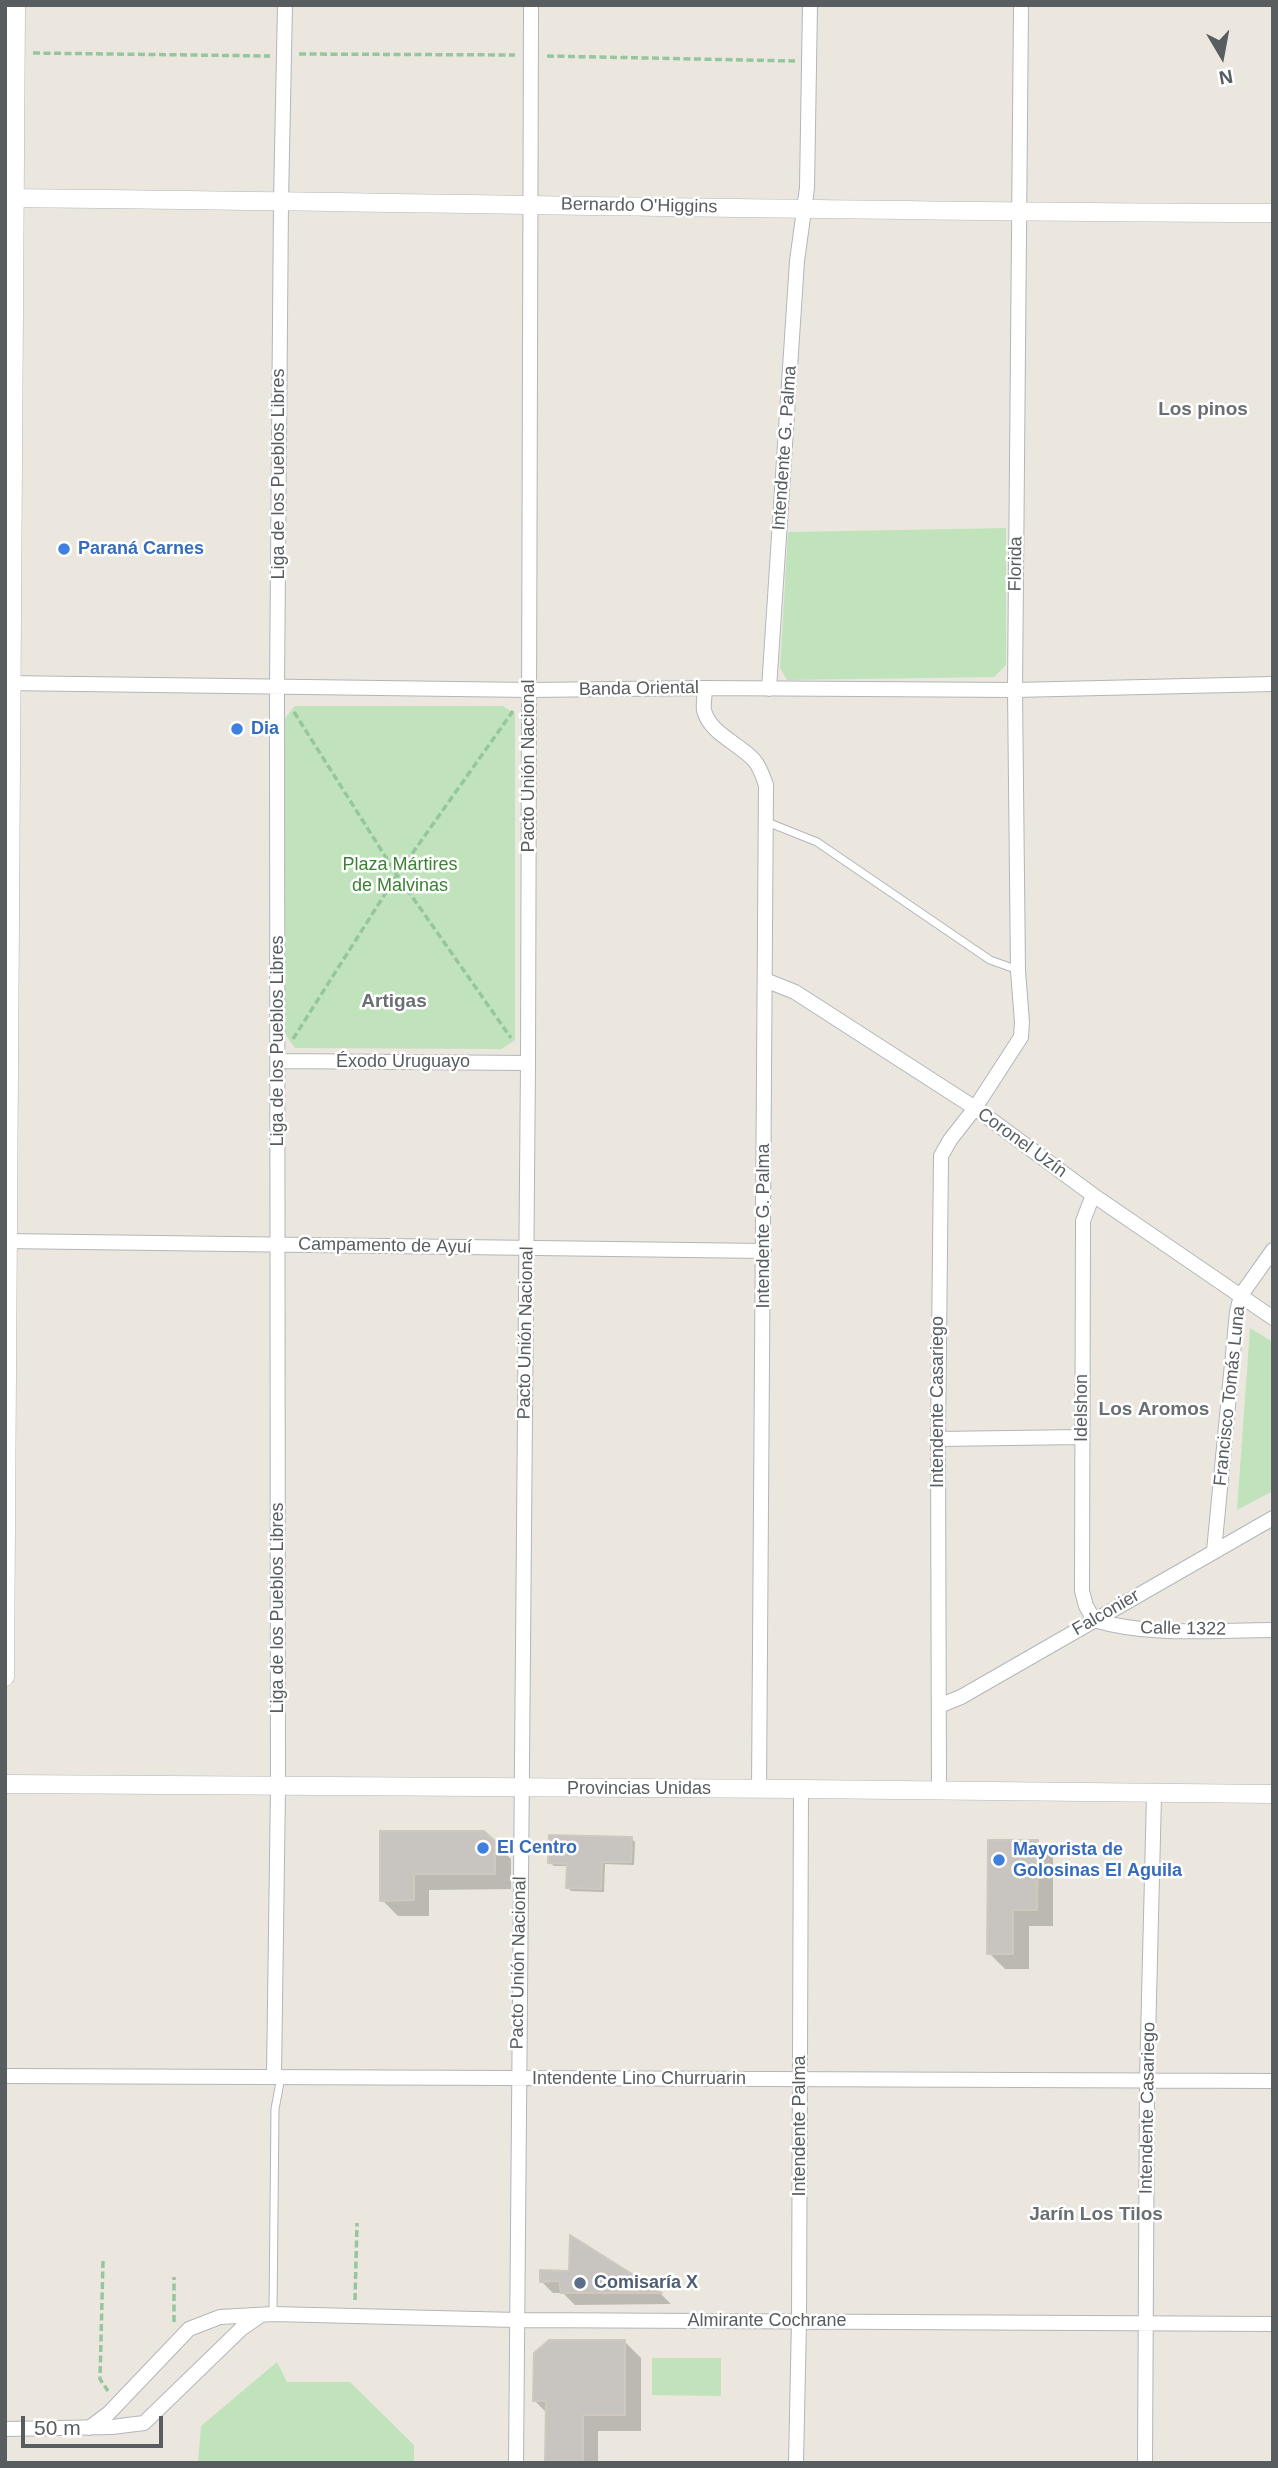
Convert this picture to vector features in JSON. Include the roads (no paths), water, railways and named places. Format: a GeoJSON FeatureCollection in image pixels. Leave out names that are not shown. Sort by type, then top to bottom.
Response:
{"type":"FeatureCollection","features":[{"type":"Feature","properties":{"kind":"street"},"geometry":{"type":"LineString","coordinates":[[5,1677],[11,198],[16,5]]}},
{"type":"Feature","properties":{"kind":"street","name":"Liga de los Pueblos Libres"},"geometry":{"type":"LineString","coordinates":[[278,2076],[277,687],[285,5]]}},
{"type":"Feature","properties":{"kind":"street","name":"Pacto Unión Nacional"},"geometry":{"type":"LineString","coordinates":[[516,2463],[527,1250],[531,5]]}},
{"type":"Feature","properties":{"kind":"street","name":"Intendente G. Palma"},"geometry":{"type":"LineString","coordinates":[[769,689],[797,261],[807,188],[810,5]]}},
{"type":"Feature","properties":{"kind":"street","name":"Florida"},"geometry":{"type":"LineString","coordinates":[[975,1108],[1021,1037],[1022,1022],[1018,971],[1015,690],[1021,5]]}},
{"type":"Feature","properties":{"kind":"street","name":"Bernardo O'Higgins"},"geometry":{"type":"LineString","coordinates":[[11,198],[1019,213],[1273,214]]}},
{"type":"Feature","properties":{"kind":"street","name":"Banda Oriental"},"geometry":{"type":"LineString","coordinates":[[9,683],[530,691],[705,688],[1015,690],[1273,684]]}},
{"type":"Feature","properties":{"kind":"street","name":"Intendente G. Palma"},"geometry":{"type":"LineString","coordinates":[[705,688],[704,709],[708,719],[754,760],[766,785],[759,1789]]}},
{"type":"Feature","properties":{"kind":"street","name":"Coronel Uzín"},"geometry":{"type":"LineString","coordinates":[[765,981],[795,992],[975,1108],[1093,1195],[1273,1318]]}},
{"type":"Feature","properties":{"kind":"street","name":"Éxodo Uruguayo"},"geometry":{"type":"LineString","coordinates":[[279,1061],[528,1063]]}},
{"type":"Feature","properties":{"kind":"street","name":"Intendente Casariego"},"geometry":{"type":"LineString","coordinates":[[939,1706],[938,1438],[942,1156],[950,1140],[975,1108]]}},
{"type":"Feature","properties":{"kind":"street","name":"Idelshon"},"geometry":{"type":"LineString","coordinates":[[1093,1195],[1083,1221],[1081,1437],[1082,1591],[1094,1620]]}},
{"type":"Feature","properties":{"kind":"street","name":"Campamento de Ayuí"},"geometry":{"type":"LineString","coordinates":[[6,1241],[527,1250],[764,1251]]}},
{"type":"Feature","properties":{"kind":"street","name":"Francisco Tomás Luna"},"geometry":{"type":"LineString","coordinates":[[1214,1551],[1237,1312],[1241,1295],[1273,1250]]}},
{"type":"Feature","properties":{"kind":"street"},"geometry":{"type":"LineString","coordinates":[[938,1438],[1081,1437]]}},
{"type":"Feature","properties":{"kind":"street","name":"Falconier"},"geometry":{"type":"LineString","coordinates":[[939,1706],[961,1697],[1273,1518]]}},
{"type":"Feature","properties":{"kind":"street","name":"Calle 1322"},"geometry":{"type":"LineString","coordinates":[[1094,1620],[1141,1629],[1273,1630]]}},
{"type":"Feature","properties":{"kind":"street"},"geometry":{"type":"LineString","coordinates":[[939,1706],[939,1791]]}},
{"type":"Feature","properties":{"kind":"street","name":"Provincias Unidas"},"geometry":{"type":"LineString","coordinates":[[5,1784],[1273,1794]]}},
{"type":"Feature","properties":{"kind":"street","name":"Intendente Palma"},"geometry":{"type":"LineString","coordinates":[[796,2463],[801,1789]]}},
{"type":"Feature","properties":{"kind":"street","name":"Intendente Casariego"},"geometry":{"type":"LineString","coordinates":[[1145,2463],[1147,2080],[1154,1794]]}},
{"type":"Feature","properties":{"kind":"street","name":"Intendente Lino Churruarin"},"geometry":{"type":"LineString","coordinates":[[5,2076],[1273,2081]]}},
{"type":"Feature","properties":{"kind":"street"},"geometry":{"type":"LineString","coordinates":[[5,2429],[136,2426],[151,2419],[241,2329],[268,2314]]}},
{"type":"Feature","properties":{"kind":"street","name":"Almirante Cochrane"},"geometry":{"type":"LineString","coordinates":[[89,2428],[99,2422],[189,2329],[219,2317],[268,2314],[517,2320],[1273,2324]]}},
{"type":"Feature","properties":{"kind":"lane"},"geometry":{"type":"LineString","coordinates":[[767,822],[817,842],[990,960],[1018,971]]}},
{"type":"Feature","properties":{"kind":"lane"},"geometry":{"type":"LineString","coordinates":[[268,2314],[278,2076]]}},
{"type":"Feature","properties":{"kind":"place","name":"Paraná Carnes"},"geometry":{"type":"Point","coordinates":[64,549]}},
{"type":"Feature","properties":{"kind":"place","name":"Dia"},"geometry":{"type":"Point","coordinates":[237,729]}},
{"type":"Feature","properties":{"kind":"place","name":"El Centro"},"geometry":{"type":"Point","coordinates":[483,1848]}},
{"type":"Feature","properties":{"kind":"place","name":"Mayorista de Golosinas El Aguila"},"geometry":{"type":"Point","coordinates":[999,1860]}},
{"type":"Feature","properties":{"kind":"place","name":"Comisaría X"},"geometry":{"type":"Point","coordinates":[580,2283]}},
{"type":"Feature","properties":{"kind":"district","name":"Los pinos"},"geometry":{"type":"Point","coordinates":[1203,410]}},
{"type":"Feature","properties":{"kind":"district","name":"Artigas"},"geometry":{"type":"Point","coordinates":[394,1002]}},
{"type":"Feature","properties":{"kind":"district","name":"Los Aromos"},"geometry":{"type":"Point","coordinates":[1154,1410]}},
{"type":"Feature","properties":{"kind":"district","name":"Jarín Los Tilos"},"geometry":{"type":"Point","coordinates":[1096,2215]}},
{"type":"Feature","properties":{"kind":"park label","name":"Plaza Mártires de Malvinas"},"geometry":{"type":"Point","coordinates":[400,875]}}]}
